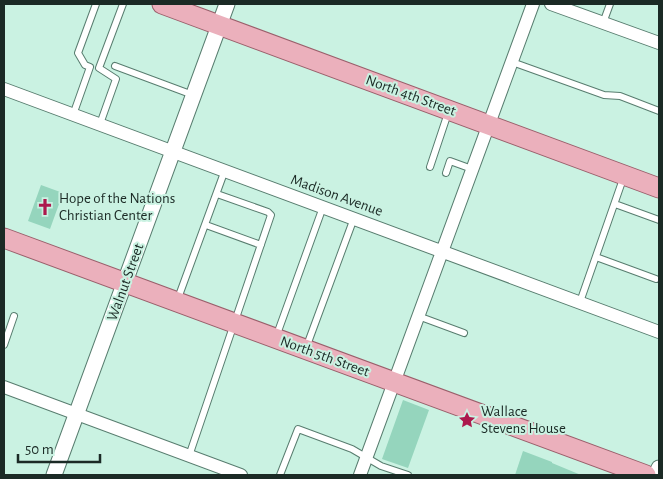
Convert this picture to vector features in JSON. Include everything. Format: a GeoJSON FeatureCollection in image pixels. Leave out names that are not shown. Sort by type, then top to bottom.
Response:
{"type":"FeatureCollection","features":[{"type":"Feature","properties":{"kind":"main road","name":"North 4th Street"},"geometry":{"type":"LineString","coordinates":[[162,4],[659,188]]}},
{"type":"Feature","properties":{"kind":"main road","name":"North 5th Street"},"geometry":{"type":"LineString","coordinates":[[4,238],[646,475]]}},
{"type":"Feature","properties":{"kind":"street","name":"Walnut Street"},"geometry":{"type":"LineString","coordinates":[[54,475],[227,4]]}},
{"type":"Feature","properties":{"kind":"street"},"geometry":{"type":"LineString","coordinates":[[360,475],[533,4]]}},
{"type":"Feature","properties":{"kind":"street"},"geometry":{"type":"LineString","coordinates":[[551,4],[659,43]]}},
{"type":"Feature","properties":{"kind":"street","name":"Madison Avenue"},"geometry":{"type":"LineString","coordinates":[[4,89],[659,332]]}},
{"type":"Feature","properties":{"kind":"street"},"geometry":{"type":"LineString","coordinates":[[4,386],[241,475]]}},
{"type":"Feature","properties":{"kind":"street"},"geometry":{"type":"LineString","coordinates":[[656,475],[659,468]]}},
{"type":"Feature","properties":{"kind":"lane"},"geometry":{"type":"LineString","coordinates":[[96,4],[78,53],[85,64],[90,67],[99,68],[116,79],[100,124]]}},
{"type":"Feature","properties":{"kind":"lane"},"geometry":{"type":"LineString","coordinates":[[99,68],[123,4]]}},
{"type":"Feature","properties":{"kind":"lane"},"geometry":{"type":"LineString","coordinates":[[603,23],[610,4]]}},
{"type":"Feature","properties":{"kind":"lane"},"geometry":{"type":"LineString","coordinates":[[512,62],[604,95],[620,96],[659,111]]}},
{"type":"Feature","properties":{"kind":"lane"},"geometry":{"type":"LineString","coordinates":[[115,66],[194,95]]}},
{"type":"Feature","properties":{"kind":"lane"},"geometry":{"type":"LineString","coordinates":[[73,115],[90,67]]}},
{"type":"Feature","properties":{"kind":"lane"},"geometry":{"type":"LineString","coordinates":[[430,167],[449,110]]}},
{"type":"Feature","properties":{"kind":"lane"},"geometry":{"type":"LineString","coordinates":[[446,173],[450,161],[472,170]]}},
{"type":"Feature","properties":{"kind":"lane"},"geometry":{"type":"LineString","coordinates":[[177,302],[225,170]]}},
{"type":"Feature","properties":{"kind":"lane"},"geometry":{"type":"LineString","coordinates":[[580,302],[624,174]]}},
{"type":"Feature","properties":{"kind":"lane"},"geometry":{"type":"LineString","coordinates":[[189,456],[239,305],[271,216],[268,212],[217,194]]}},
{"type":"Feature","properties":{"kind":"lane"},"geometry":{"type":"LineString","coordinates":[[614,204],[659,220]]}},
{"type":"Feature","properties":{"kind":"lane"},"geometry":{"type":"LineString","coordinates":[[276,339],[323,207]]}},
{"type":"Feature","properties":{"kind":"lane"},"geometry":{"type":"LineString","coordinates":[[306,350],[354,218]]}},
{"type":"Feature","properties":{"kind":"lane"},"geometry":{"type":"LineString","coordinates":[[206,225],[261,245]]}},
{"type":"Feature","properties":{"kind":"lane"},"geometry":{"type":"LineString","coordinates":[[596,257],[656,278]]}},
{"type":"Feature","properties":{"kind":"lane"},"geometry":{"type":"LineString","coordinates":[[4,345],[14,316]]}},
{"type":"Feature","properties":{"kind":"lane"},"geometry":{"type":"LineString","coordinates":[[418,316],[464,333]]}},
{"type":"Feature","properties":{"kind":"lane"},"geometry":{"type":"LineString","coordinates":[[280,475],[298,429],[352,449],[381,466],[408,475]]}},
{"type":"Feature","properties":{"kind":"building","name":"Hope of the Nations Christian Center"},"geometry":{"type":"Polygon","coordinates":[[[41,185],[63,193],[50,229],[28,221],[41,185]]]}},
{"type":"Feature","properties":{"kind":"building"},"geometry":{"type":"Polygon","coordinates":[[[403,400],[429,410],[408,468],[382,459],[403,400]]]}},
{"type":"Feature","properties":{"kind":"building"},"geometry":{"type":"Polygon","coordinates":[[[523,451],[552,462],[581,475],[515,475],[523,451]]]}},
{"type":"Feature","properties":{"kind":"place","name":"Hope of the Nations Christian Center"},"geometry":{"type":"Point","coordinates":[45,207]}},
{"type":"Feature","properties":{"kind":"place","name":"Wallace Stevens House"},"geometry":{"type":"Point","coordinates":[467,420]}}]}
